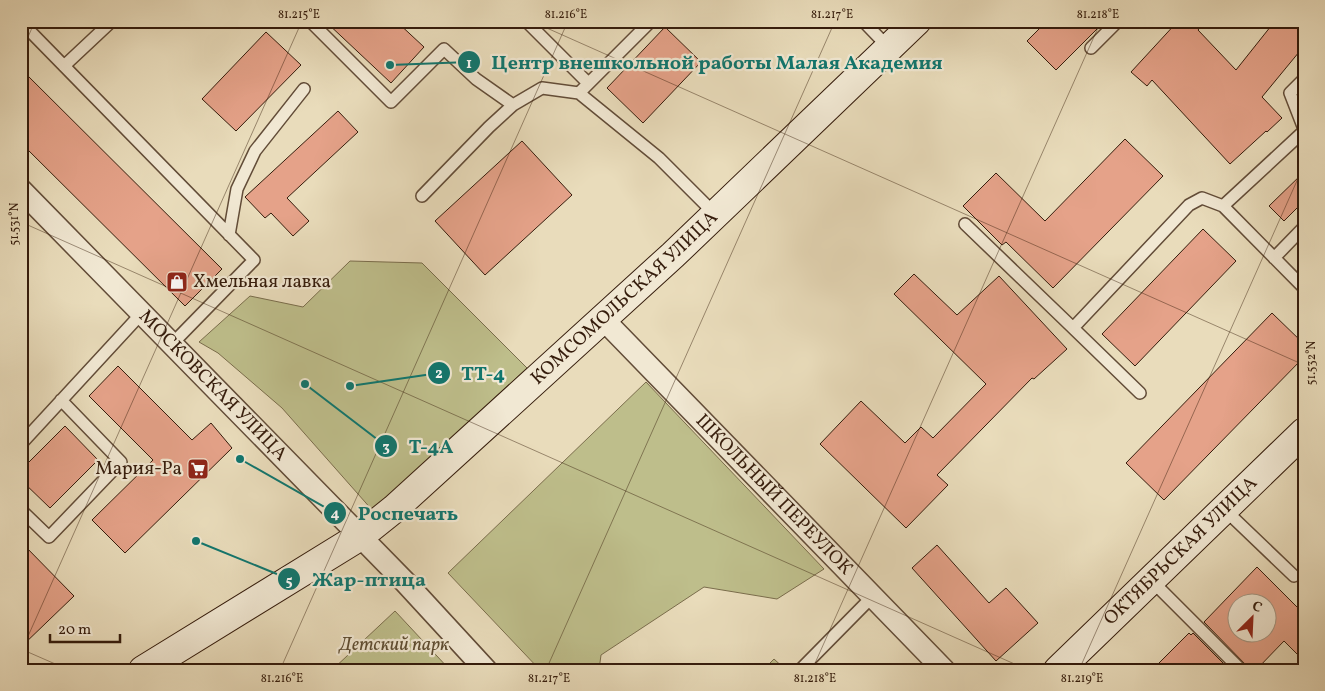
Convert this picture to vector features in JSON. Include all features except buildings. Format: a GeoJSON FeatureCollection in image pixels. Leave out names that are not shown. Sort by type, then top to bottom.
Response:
{"type":"FeatureCollection","features":[{"type":"Feature","properties":{"kind":"main road","name":"КОМСОМОЛЬСКАЯ УЛИЦА"},"geometry":{"type":"LineString","coordinates":[[143,670],[359,537],[394,509],[604,319],[917,21]]}},
{"type":"Feature","properties":{"kind":"main road","name":"ОКТЯБРЬСКАЯ УЛИЦА"},"geometry":{"type":"LineString","coordinates":[[1058,670],[1304,432]]}},
{"type":"Feature","properties":{"kind":"street","name":"МОСКОВСКАЯ УЛИЦА"},"geometry":{"type":"LineString","coordinates":[[22,192],[405,582],[486,670]]}},
{"type":"Feature","properties":{"kind":"street","name":"ШКОЛЬНЫЙ ПЕРЕУЛОК"},"geometry":{"type":"LineString","coordinates":[[604,319],[872,598],[944,670]]}},
{"type":"Feature","properties":{"kind":"lane"},"geometry":{"type":"LineString","coordinates":[[64,66],[112,21]]}},
{"type":"Feature","properties":{"kind":"lane"},"geometry":{"type":"LineString","coordinates":[[310,21],[392,102],[444,49],[476,79],[514,105]]}},
{"type":"Feature","properties":{"kind":"lane"},"geometry":{"type":"LineString","coordinates":[[526,21],[588,83]]}},
{"type":"Feature","properties":{"kind":"lane"},"geometry":{"type":"LineString","coordinates":[[579,93],[651,21]]}},
{"type":"Feature","properties":{"kind":"lane"},"geometry":{"type":"LineString","coordinates":[[1091,48],[1118,21]]}},
{"type":"Feature","properties":{"kind":"lane"},"geometry":{"type":"LineString","coordinates":[[21,22],[254,260],[172,344]]}},
{"type":"Feature","properties":{"kind":"lane"},"geometry":{"type":"LineString","coordinates":[[867,22],[889,48]]}},
{"type":"Feature","properties":{"kind":"lane"},"geometry":{"type":"LineString","coordinates":[[1222,206],[1304,130],[1290,94],[1304,79]]}},
{"type":"Feature","properties":{"kind":"lane"},"geometry":{"type":"LineString","coordinates":[[422,196],[489,127],[514,105],[542,88],[579,93],[660,158],[715,214]]}},
{"type":"Feature","properties":{"kind":"lane"},"geometry":{"type":"LineString","coordinates":[[229,235],[237,189],[255,151],[304,89]]}},
{"type":"Feature","properties":{"kind":"lane"},"geometry":{"type":"LineString","coordinates":[[1073,328],[1189,205],[1202,198],[1222,206],[1304,288]]}},
{"type":"Feature","properties":{"kind":"lane"},"geometry":{"type":"LineString","coordinates":[[965,224],[1140,393]]}},
{"type":"Feature","properties":{"kind":"lane"},"geometry":{"type":"LineString","coordinates":[[1274,258],[1304,227]]}},
{"type":"Feature","properties":{"kind":"lane"},"geometry":{"type":"LineString","coordinates":[[21,444],[141,314]]}},
{"type":"Feature","properties":{"kind":"lane"},"geometry":{"type":"LineString","coordinates":[[21,510],[48,536],[122,462],[61,400]]}},
{"type":"Feature","properties":{"kind":"lane"},"geometry":{"type":"LineString","coordinates":[[1224,509],[1294,576]]}},
{"type":"Feature","properties":{"kind":"lane"},"geometry":{"type":"LineString","coordinates":[[1151,580],[1241,670]]}},
{"type":"Feature","properties":{"kind":"lane"},"geometry":{"type":"LineString","coordinates":[[800,670],[872,598]]}},
{"type":"Feature","properties":{"kind":"green space"},"geometry":{"type":"Polygon","coordinates":[[[350,261],[422,263],[527,368],[373,511],[282,408],[218,353],[199,342],[250,296],[303,307],[350,261]]]}},
{"type":"Feature","properties":{"kind":"green space"},"geometry":{"type":"Polygon","coordinates":[[[646,382],[824,569],[777,599],[704,587],[601,655],[599,670],[540,670],[448,573],[646,382]]]}},
{"type":"Feature","properties":{"kind":"green space","name":"Детский парк"},"geometry":{"type":"Polygon","coordinates":[[[395,611],[450,670],[332,670],[395,611]]]}},
{"type":"Feature","properties":{"kind":"green space"},"geometry":{"type":"Polygon","coordinates":[[[774,659],[786,670],[763,670],[774,659]]]}},
{"type":"Feature","properties":{"kind":"place","name":"Центр внешкольной работы Малая Академия"},"geometry":{"type":"Point","coordinates":[390,65]}},
{"type":"Feature","properties":{"kind":"place","name":"Хмельная лавка"},"geometry":{"type":"Point","coordinates":[177,282]}},
{"type":"Feature","properties":{"kind":"place","name":"Т-4А"},"geometry":{"type":"Point","coordinates":[305,384]}},
{"type":"Feature","properties":{"kind":"place","name":"ТТ-4"},"geometry":{"type":"Point","coordinates":[350,386]}},
{"type":"Feature","properties":{"kind":"place","name":"Роспечать"},"geometry":{"type":"Point","coordinates":[240,459]}},
{"type":"Feature","properties":{"kind":"place","name":"Мария-Ра"},"geometry":{"type":"Point","coordinates":[198,469]}},
{"type":"Feature","properties":{"kind":"place","name":"Жар-птица"},"geometry":{"type":"Point","coordinates":[196,541]}}]}
